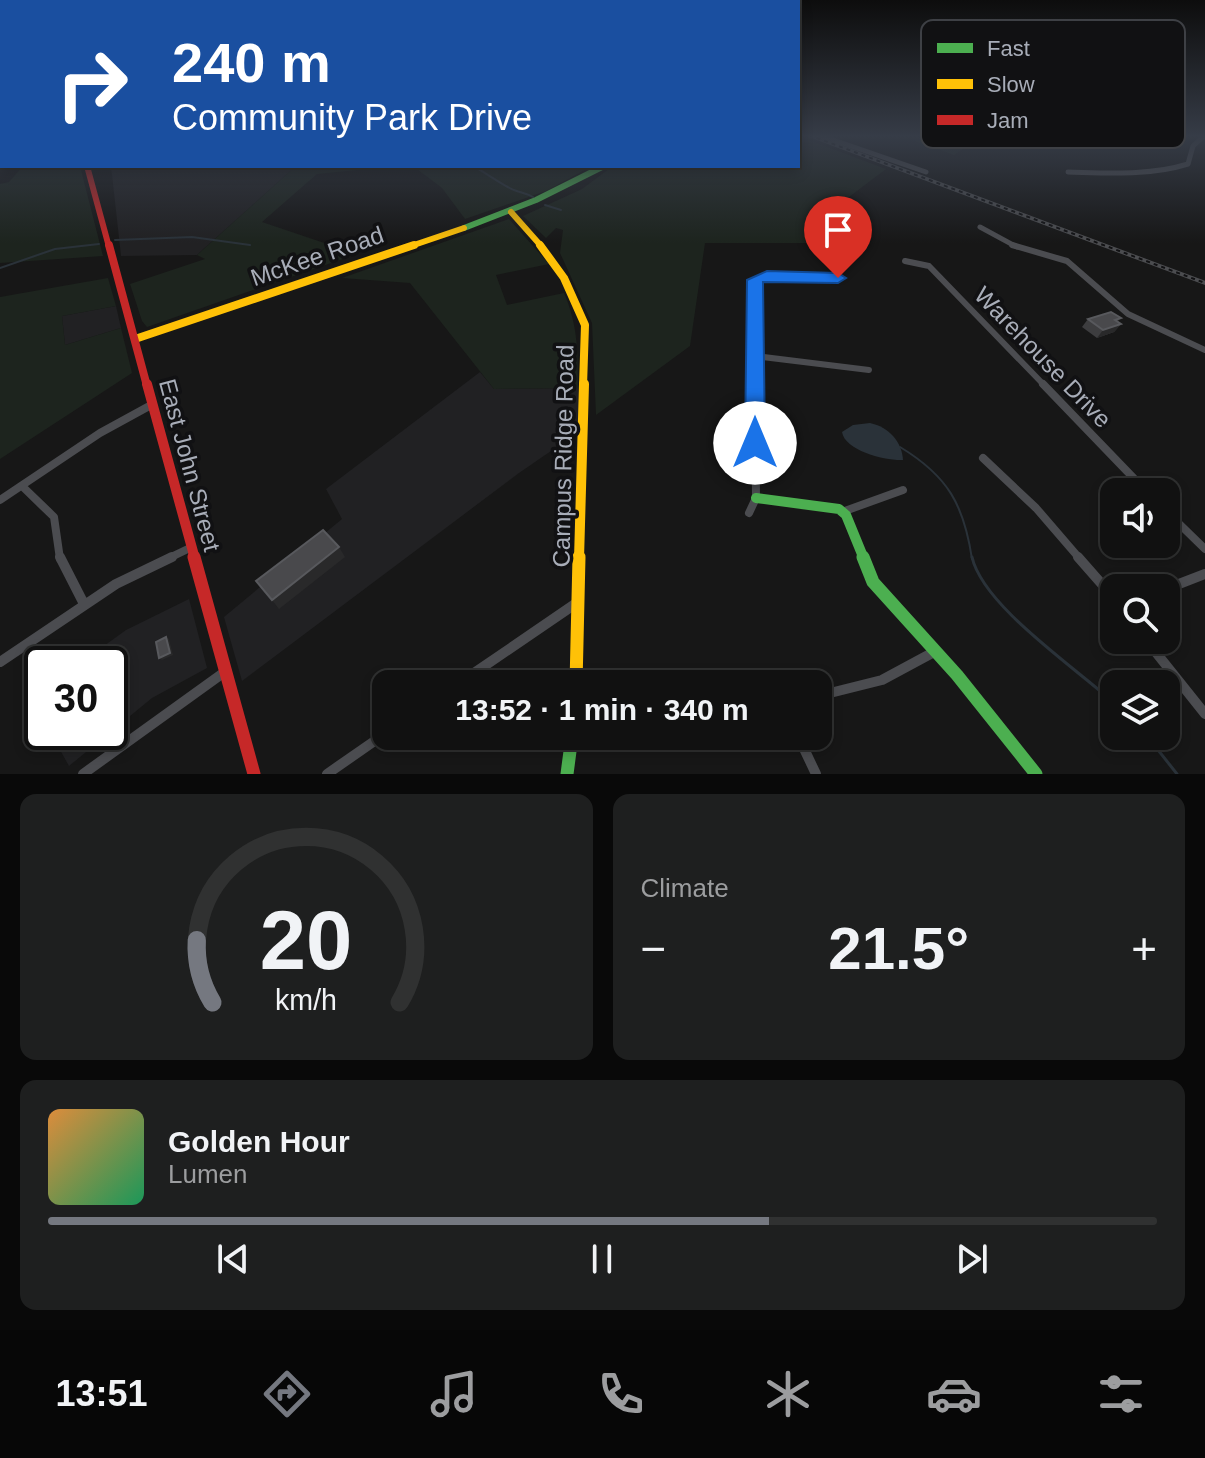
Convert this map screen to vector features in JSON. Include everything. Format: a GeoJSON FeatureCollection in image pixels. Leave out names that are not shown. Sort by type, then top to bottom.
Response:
{"type":"FeatureCollection","features":[{"type":"Feature","properties":{"kind":"street","name":"East John Street"},"geometry":{"type":"LineString","coordinates":[[88,171],[254,774]]}},
{"type":"Feature","properties":{"kind":"street"},"geometry":{"type":"LineString","coordinates":[[511,212],[595,171]]}},
{"type":"Feature","properties":{"kind":"street"},"geometry":{"type":"LineString","coordinates":[[1068,172],[1144,171]]}},
{"type":"Feature","properties":{"kind":"street","name":"McKee Road"},"geometry":{"type":"LineString","coordinates":[[135,339],[511,212]]}},
{"type":"Feature","properties":{"kind":"street","name":"Campus Ridge Road"},"geometry":{"type":"LineString","coordinates":[[511,212],[554,261],[582,312],[585,325],[577,670]]}},
{"type":"Feature","properties":{"kind":"street"},"geometry":{"type":"LineString","coordinates":[[980,227],[1023,250],[1067,261],[1128,314],[1205,350]]}},
{"type":"Feature","properties":{"kind":"street","name":"Warehouse Drive"},"geometry":{"type":"LineString","coordinates":[[905,261],[929,266],[1133,478]]}},
{"type":"Feature","properties":{"kind":"street"},"geometry":{"type":"LineString","coordinates":[[749,513],[756,498],[755,280],[767,276],[838,278]]}},
{"type":"Feature","properties":{"kind":"street"},"geometry":{"type":"LineString","coordinates":[[755,356],[869,370]]}},
{"type":"Feature","properties":{"kind":"street"},"geometry":{"type":"LineString","coordinates":[[0,500],[100,433],[153,404]]}},
{"type":"Feature","properties":{"kind":"street"},"geometry":{"type":"LineString","coordinates":[[983,458],[1036,508],[1100,582]]}},
{"type":"Feature","properties":{"kind":"street"},"geometry":{"type":"LineString","coordinates":[[22,486],[54,517],[60,560],[84,604]]}},
{"type":"Feature","properties":{"kind":"street"},"geometry":{"type":"LineString","coordinates":[[756,498],[842,512],[903,490]]}},
{"type":"Feature","properties":{"kind":"street"},"geometry":{"type":"LineString","coordinates":[[842,512],[846,515],[873,582],[957,675],[1036,774]]}},
{"type":"Feature","properties":{"kind":"street"},"geometry":{"type":"LineString","coordinates":[[1180,525],[1205,549]]}},
{"type":"Feature","properties":{"kind":"street"},"geometry":{"type":"LineString","coordinates":[[0,662],[84,604],[147,567],[192,547]]}},
{"type":"Feature","properties":{"kind":"street"},"geometry":{"type":"LineString","coordinates":[[1180,584],[1205,574]]}},
{"type":"Feature","properties":{"kind":"street"},"geometry":{"type":"LineString","coordinates":[[478,670],[579,601]]}},
{"type":"Feature","properties":{"kind":"street"},"geometry":{"type":"LineString","coordinates":[[832,692],[882,680],[934,652]]}},
{"type":"Feature","properties":{"kind":"street"},"geometry":{"type":"LineString","coordinates":[[1157,654],[1205,714]]}},
{"type":"Feature","properties":{"kind":"street"},"geometry":{"type":"LineString","coordinates":[[83,774],[226,671]]}},
{"type":"Feature","properties":{"kind":"street"},"geometry":{"type":"LineString","coordinates":[[327,774],[372,743]]}},
{"type":"Feature","properties":{"kind":"street"},"geometry":{"type":"LineString","coordinates":[[567,774],[570,750]]}},
{"type":"Feature","properties":{"kind":"street"},"geometry":{"type":"LineString","coordinates":[[805,750],[816,774]]}},
{"type":"Feature","properties":{"kind":"shaded area"},"geometry":{"type":"Polygon","coordinates":[[[19,171],[81,171],[103,256],[0,263],[0,184],[9,182],[19,171]]]}},
{"type":"Feature","properties":{"kind":"shaded area"},"geometry":{"type":"Polygon","coordinates":[[[112,171],[290,171],[197,255],[121,256],[112,171]]]}},
{"type":"Feature","properties":{"kind":"shaded area"},"geometry":{"type":"Polygon","coordinates":[[[290,171],[346,171],[317,174],[262,222],[357,254],[147,327],[142,321],[130,284],[205,259],[197,255],[290,171]]]}},
{"type":"Feature","properties":{"kind":"shaded area"},"geometry":{"type":"Polygon","coordinates":[[[420,171],[583,171],[546,191],[465,219],[442,188],[420,171]]]}},
{"type":"Feature","properties":{"kind":"shaded area"},"geometry":{"type":"Polygon","coordinates":[[[606,171],[883,171],[841,203],[836,243],[705,243],[690,346],[596,415],[592,323],[560,253],[563,230],[556,228],[546,238],[523,216],[582,189],[606,171]]]}},
{"type":"Feature","properties":{"kind":"shaded area"},"geometry":{"type":"Polygon","coordinates":[[[509,219],[549,264],[496,275],[507,305],[564,293],[575,328],[578,388],[494,389],[410,283],[342,278],[509,219]]]}},
{"type":"Feature","properties":{"kind":"shaded area"},"geometry":{"type":"Polygon","coordinates":[[[108,278],[116,306],[62,316],[65,345],[121,328],[132,373],[0,459],[0,297],[108,278]]]}},
{"type":"Feature","properties":{"kind":"shaded area"},"geometry":{"type":"Polygon","coordinates":[[[116,306],[121,328],[65,345],[62,316],[116,306]]]}},
{"type":"Feature","properties":{"kind":"shaded area"},"geometry":{"type":"Polygon","coordinates":[[[480,372],[494,389],[578,388],[580,431],[519,473],[242,681],[224,617],[342,519],[326,489],[480,372]]]}},
{"type":"Feature","properties":{"kind":"shaded area"},"geometry":{"type":"Polygon","coordinates":[[[870,423],[893,436],[903,460],[867,454],[845,439],[842,432],[853,425],[870,423]]]}},
{"type":"Feature","properties":{"kind":"shaded area"},"geometry":{"type":"Polygon","coordinates":[[[189,599],[207,668],[152,698],[128,718],[128,646],[104,646],[126,630],[189,599]]]}},
{"type":"Feature","properties":{"kind":"shaded area"},"geometry":{"type":"Polygon","coordinates":[[[60,750],[89,750],[69,766],[60,750]]]}},
{"type":"Feature","properties":{"kind":"building"},"geometry":{"type":"Polygon","coordinates":[[[1111,312],[1121,318],[1115,320],[1121,324],[1103,330],[1088,319],[1111,312]]]}},
{"type":"Feature","properties":{"kind":"building"},"geometry":{"type":"Polygon","coordinates":[[[323,530],[339,547],[272,600],[256,581],[323,530]]]}},
{"type":"Feature","properties":{"kind":"building"},"geometry":{"type":"Polygon","coordinates":[[[166,637],[170,653],[159,658],[156,642],[166,637]]]}},
{"type":"Feature","properties":{"kind":"waterway"},"geometry":{"type":"LineString","coordinates":[[481,171],[511,189],[533,197]]}},
{"type":"Feature","properties":{"kind":"waterway"},"geometry":{"type":"LineString","coordinates":[[545,205],[561,210]]}},
{"type":"Feature","properties":{"kind":"waterway"},"geometry":{"type":"LineString","coordinates":[[115,240],[192,237],[250,245]]}},
{"type":"Feature","properties":{"kind":"waterway"},"geometry":{"type":"LineString","coordinates":[[0,268],[55,249],[99,244]]}},
{"type":"Feature","properties":{"kind":"waterway"},"geometry":{"type":"LineString","coordinates":[[900,447],[930,469],[951,494],[964,523],[972,559]]}},
{"type":"Feature","properties":{"kind":"waterway"},"geometry":{"type":"LineString","coordinates":[[972,557],[993,596],[1012,616],[1100,691]]}},
{"type":"Feature","properties":{"kind":"waterway"},"geometry":{"type":"LineString","coordinates":[[1158,750],[1177,774]]}},
{"type":"Feature","properties":{"kind":"railway"},"geometry":{"type":"LineString","coordinates":[[906,171],[1205,283]]}},
{"type":"Feature","properties":{"kind":"traffic: fast"},"geometry":{"type":"LineString","coordinates":[[464,228],[536,200],[594,171]]}},
{"type":"Feature","properties":{"kind":"traffic: fast"},"geometry":{"type":"LineString","coordinates":[[756,498],[839,509],[846,515],[873,582],[957,675],[1036,774]]}},
{"type":"Feature","properties":{"kind":"traffic: fast"},"geometry":{"type":"LineString","coordinates":[[567,774],[570,750]]}},
{"type":"Feature","properties":{"kind":"traffic: slow"},"geometry":{"type":"LineString","coordinates":[[511,212],[555,264],[572,293],[585,325],[576,670]]}},
{"type":"Feature","properties":{"kind":"traffic: slow"},"geometry":{"type":"LineString","coordinates":[[135,339],[464,228]]}},
{"type":"Feature","properties":{"kind":"traffic: jam"},"geometry":{"type":"LineString","coordinates":[[88,171],[254,774]]}},
{"type":"Feature","properties":{"kind":"route"},"geometry":{"type":"LineString","coordinates":[[755,443],[755,280],[767,276],[838,278]]}}]}
